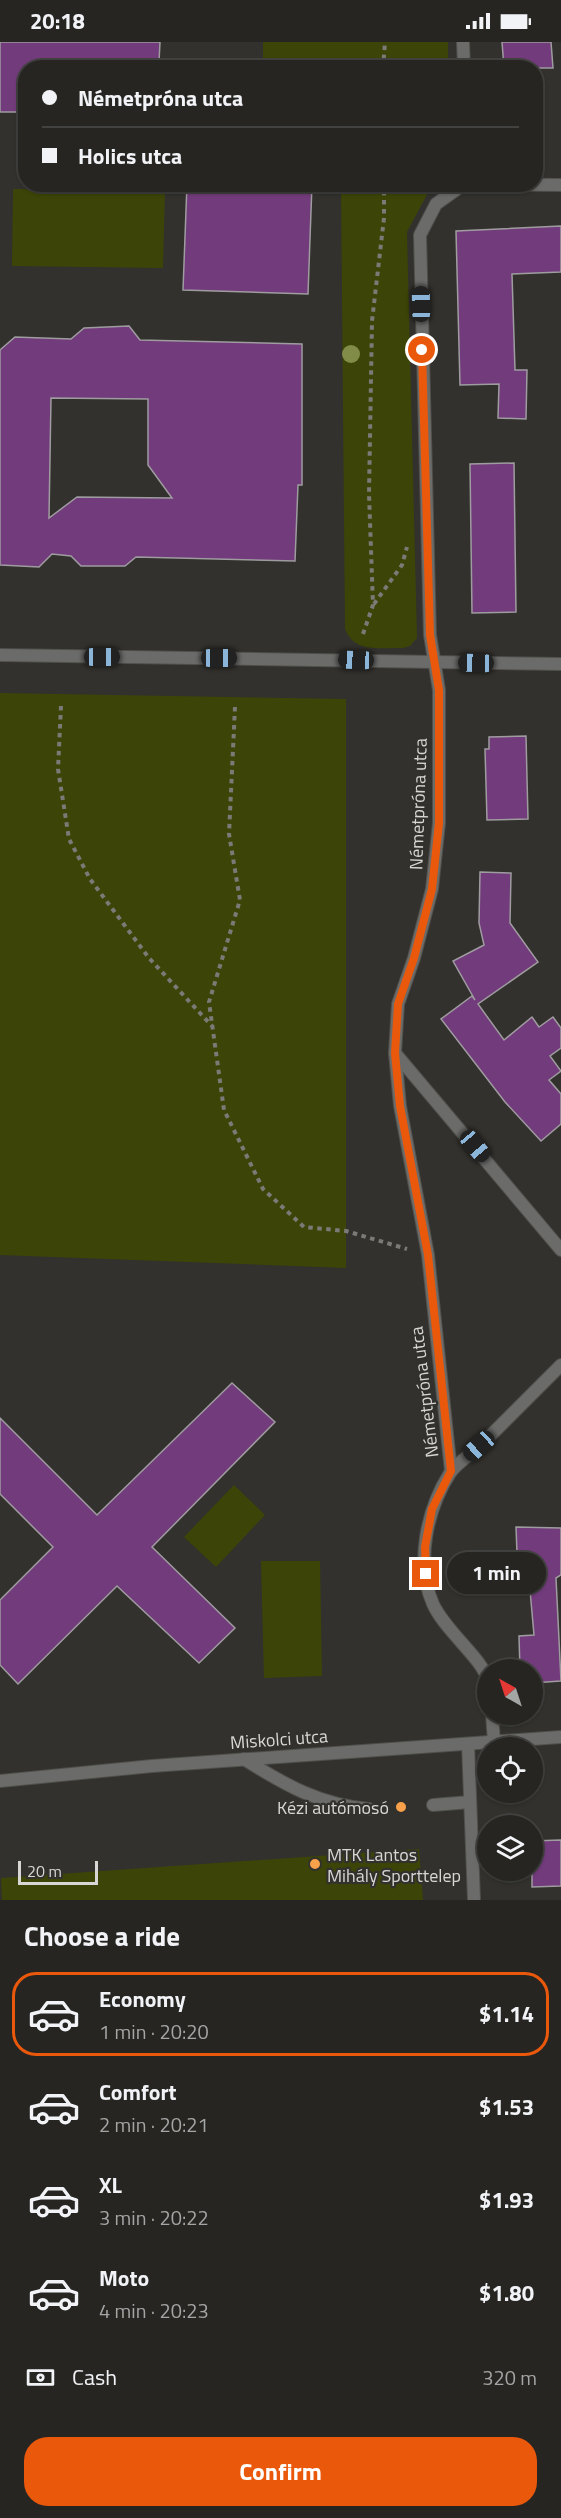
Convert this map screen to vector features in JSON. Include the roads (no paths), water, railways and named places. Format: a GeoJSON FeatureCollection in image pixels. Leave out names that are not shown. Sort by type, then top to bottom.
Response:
{"type":"FeatureCollection","features":[{"type":"Feature","properties":{"kind":"street"},"geometry":{"type":"LineString","coordinates":[[463,42],[464,60]]}},
{"type":"Feature","properties":{"kind":"street"},"geometry":{"type":"LineString","coordinates":[[543,185],[561,185]]}},
{"type":"Feature","properties":{"kind":"street","name":"Németpróna utca"},"geometry":{"type":"LineString","coordinates":[[451,1471],[428,1255],[400,1106],[395,1053],[398,1004],[414,958],[432,889],[438,834],[439,690],[430,635],[420,235],[436,204],[453,192]]}},
{"type":"Feature","properties":{"kind":"street"},"geometry":{"type":"LineString","coordinates":[[0,655],[561,664]]}},
{"type":"Feature","properties":{"kind":"street"},"geometry":{"type":"LineString","coordinates":[[395,1053],[561,1250]]}},
{"type":"Feature","properties":{"kind":"street"},"geometry":{"type":"LineString","coordinates":[[477,1661],[445,1627],[432,1603],[426,1574],[425,1547],[432,1509],[451,1471],[561,1365]]}},
{"type":"Feature","properties":{"kind":"street","name":"Miskolci utca"},"geometry":{"type":"LineString","coordinates":[[543,1738],[561,1737]]}},
{"type":"Feature","properties":{"kind":"street","name":"Miskolci utca"},"geometry":{"type":"LineString","coordinates":[[0,1781],[244,1759],[477,1743]]}},
{"type":"Feature","properties":{"kind":"street"},"geometry":{"type":"LineString","coordinates":[[468,1744],[474,1900]]}},
{"type":"Feature","properties":{"kind":"street"},"geometry":{"type":"LineString","coordinates":[[244,1759],[288,1787],[343,1807],[369,1809]]}},
{"type":"Feature","properties":{"kind":"street"},"geometry":{"type":"LineString","coordinates":[[433,1805],[470,1802]]}},
{"type":"Feature","properties":{"kind":"place","name":"Kézi autómosó"},"geometry":{"type":"Point","coordinates":[401,1807]}},
{"type":"Feature","properties":{"kind":"place","name":"MTK Lantos Mihály Sporttelep"},"geometry":{"type":"Point","coordinates":[315,1864]}}]}
